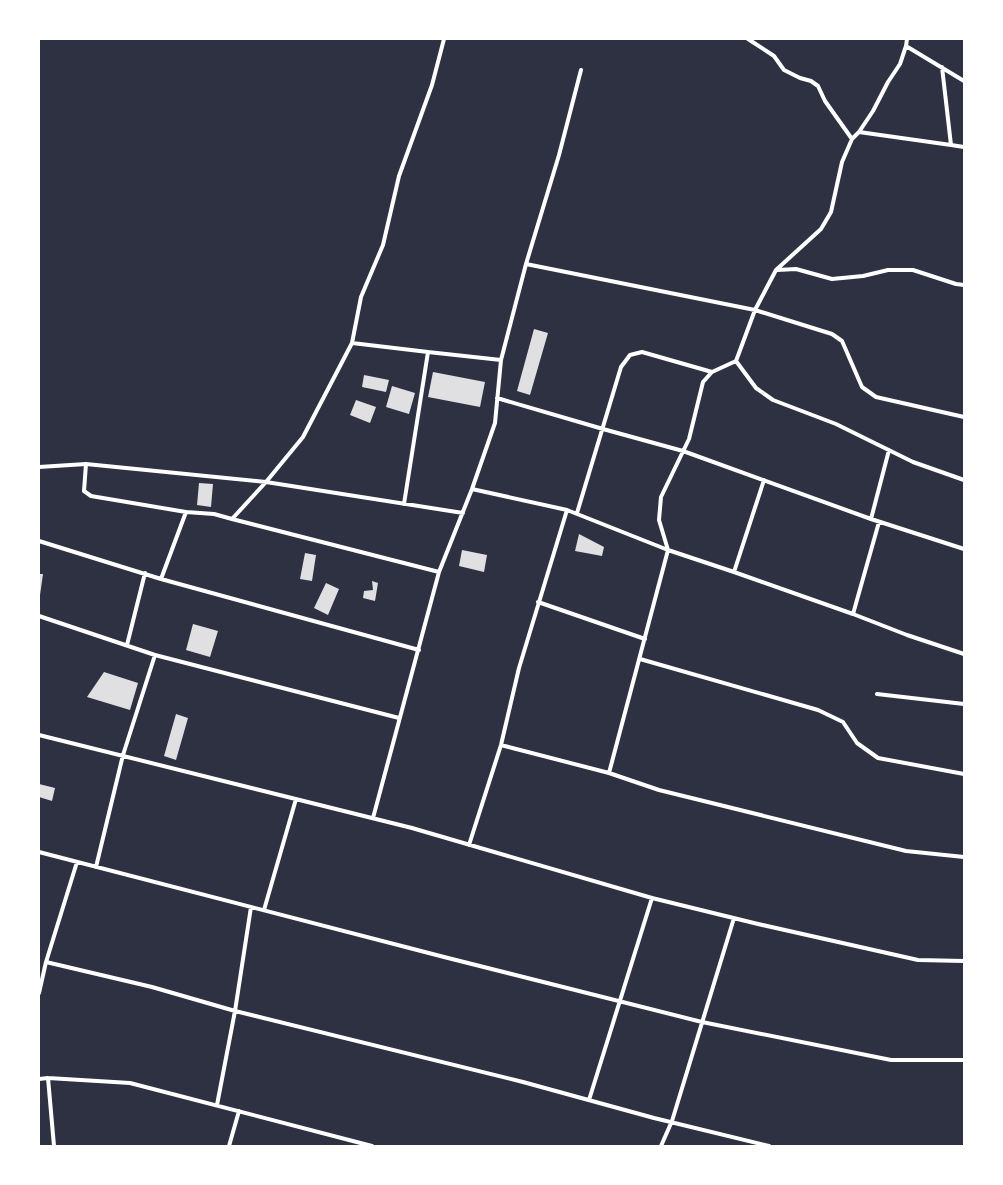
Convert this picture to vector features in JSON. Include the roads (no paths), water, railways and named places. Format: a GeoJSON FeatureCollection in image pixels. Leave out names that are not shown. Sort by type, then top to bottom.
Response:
{"type":"FeatureCollection","features":[{"type":"Feature","properties":{"kind":"street"},"geometry":{"type":"LineString","coordinates":[[232,519],[266,482],[303,437],[352,343],[361,297],[383,245],[399,176],[432,85],[444,39]]}},
{"type":"Feature","properties":{"kind":"street"},"geometry":{"type":"LineString","coordinates":[[748,39],[774,56],[784,70],[800,78],[811,81],[818,86],[824,101],[852,139]]}},
{"type":"Feature","properties":{"kind":"street"},"geometry":{"type":"LineString","coordinates":[[609,773],[668,550],[659,520],[661,497],[689,439],[703,382],[712,372],[736,361],[756,310],[776,270],[821,229],[831,212],[842,162],[852,139],[859,132],[873,111],[888,82],[900,64],[908,39]]}},
{"type":"Feature","properties":{"kind":"street"},"geometry":{"type":"LineString","coordinates":[[906,46],[964,81]]}},
{"type":"Feature","properties":{"kind":"street"},"geometry":{"type":"LineString","coordinates":[[942,67],[951,145]]}},
{"type":"Feature","properties":{"kind":"street"},"geometry":{"type":"LineString","coordinates":[[373,818],[439,572],[472,488],[495,422],[501,360],[526,264],[559,155],[581,70]]}},
{"type":"Feature","properties":{"kind":"street"},"geometry":{"type":"LineString","coordinates":[[859,132],[964,147]]}},
{"type":"Feature","properties":{"kind":"street"},"geometry":{"type":"LineString","coordinates":[[526,264],[756,310],[832,334],[842,341],[862,387],[876,397],[964,417]]}},
{"type":"Feature","properties":{"kind":"street"},"geometry":{"type":"LineString","coordinates":[[776,270],[796,269],[832,279],[863,276],[888,270],[913,270],[956,284],[964,285]]}},
{"type":"Feature","properties":{"kind":"street"},"geometry":{"type":"LineString","coordinates":[[352,343],[501,360]]}},
{"type":"Feature","properties":{"kind":"street"},"geometry":{"type":"LineString","coordinates":[[404,504],[428,352]]}},
{"type":"Feature","properties":{"kind":"street"},"geometry":{"type":"LineString","coordinates":[[577,513],[621,367],[630,355],[642,352],[712,372]]}},
{"type":"Feature","properties":{"kind":"street"},"geometry":{"type":"LineString","coordinates":[[736,361],[756,388],[773,400],[836,424],[913,462],[964,480]]}},
{"type":"Feature","properties":{"kind":"street"},"geometry":{"type":"LineString","coordinates":[[497,398],[603,430],[683,451],[879,522],[964,549]]}},
{"type":"Feature","properties":{"kind":"street"},"geometry":{"type":"LineString","coordinates":[[871,519],[889,450]]}},
{"type":"Feature","properties":{"kind":"street"},"geometry":{"type":"LineString","coordinates":[[86,464],[84,491],[91,496],[186,512],[214,514],[439,572]]}},
{"type":"Feature","properties":{"kind":"street"},"geometry":{"type":"LineString","coordinates":[[39,467],[86,464],[266,482],[462,513]]}},
{"type":"Feature","properties":{"kind":"street"},"geometry":{"type":"LineString","coordinates":[[734,572],[764,480]]}},
{"type":"Feature","properties":{"kind":"street"},"geometry":{"type":"LineString","coordinates":[[472,488],[577,513],[668,550],[964,654]]}},
{"type":"Feature","properties":{"kind":"street"},"geometry":{"type":"LineString","coordinates":[[469,845],[501,745],[519,668],[566,510]]}},
{"type":"Feature","properties":{"kind":"street"},"geometry":{"type":"LineString","coordinates":[[162,579],[186,512]]}},
{"type":"Feature","properties":{"kind":"street"},"geometry":{"type":"LineString","coordinates":[[853,614],[879,522]]}},
{"type":"Feature","properties":{"kind":"street"},"geometry":{"type":"LineString","coordinates":[[39,541],[162,579],[419,650]]}},
{"type":"Feature","properties":{"kind":"street"},"geometry":{"type":"LineString","coordinates":[[127,645],[145,573]]}},
{"type":"Feature","properties":{"kind":"street"},"geometry":{"type":"LineString","coordinates":[[538,602],[645,639]]}},
{"type":"Feature","properties":{"kind":"street"},"geometry":{"type":"LineString","coordinates":[[39,616],[155,655],[399,718]]}},
{"type":"Feature","properties":{"kind":"street"},"geometry":{"type":"LineString","coordinates":[[96,867],[123,755],[155,655]]}},
{"type":"Feature","properties":{"kind":"street"},"geometry":{"type":"LineString","coordinates":[[640,659],[818,710],[843,722],[857,743],[878,758],[964,774]]}},
{"type":"Feature","properties":{"kind":"street"},"geometry":{"type":"LineString","coordinates":[[877,694],[964,704]]}},
{"type":"Feature","properties":{"kind":"street"},"geometry":{"type":"LineString","coordinates":[[39,735],[412,828],[652,898],[918,960],[964,961]]}},
{"type":"Feature","properties":{"kind":"street"},"geometry":{"type":"LineString","coordinates":[[501,745],[609,773],[659,790],[906,851],[964,857]]}},
{"type":"Feature","properties":{"kind":"street"},"geometry":{"type":"LineString","coordinates":[[264,910],[296,799]]}},
{"type":"Feature","properties":{"kind":"street"},"geometry":{"type":"LineString","coordinates":[[39,852],[702,1022],[891,1060],[964,1060]]}},
{"type":"Feature","properties":{"kind":"street"},"geometry":{"type":"LineString","coordinates":[[39,993],[46,962],[77,862]]}},
{"type":"Feature","properties":{"kind":"street"},"geometry":{"type":"LineString","coordinates":[[589,1100],[652,898]]}},
{"type":"Feature","properties":{"kind":"street"},"geometry":{"type":"LineString","coordinates":[[217,1105],[235,1011],[251,907]]}},
{"type":"Feature","properties":{"kind":"street"},"geometry":{"type":"LineString","coordinates":[[661,1146],[672,1121],[734,918]]}},
{"type":"Feature","properties":{"kind":"street"},"geometry":{"type":"LineString","coordinates":[[46,962],[152,987],[235,1011],[523,1082],[769,1146]]}},
{"type":"Feature","properties":{"kind":"street"},"geometry":{"type":"LineString","coordinates":[[48,1078],[54,1146]]}},
{"type":"Feature","properties":{"kind":"street"},"geometry":{"type":"LineString","coordinates":[[39,1079],[48,1078],[130,1084],[217,1105],[372,1146]]}},
{"type":"Feature","properties":{"kind":"street"},"geometry":{"type":"LineString","coordinates":[[229,1146],[240,1111]]}}]}
